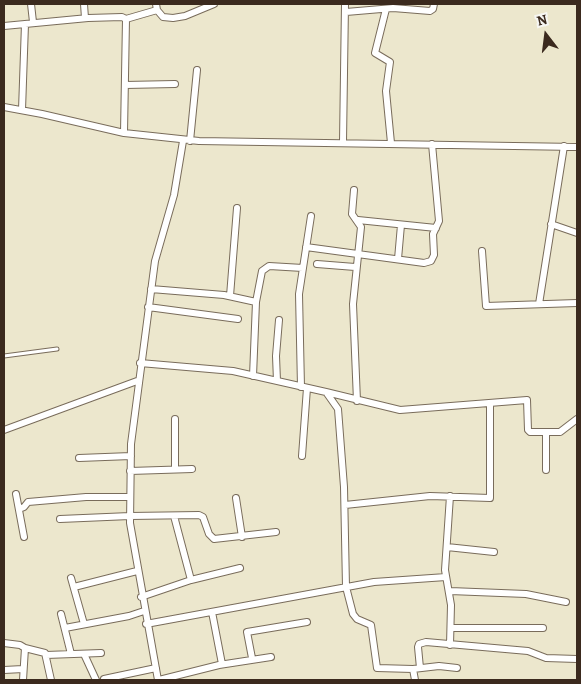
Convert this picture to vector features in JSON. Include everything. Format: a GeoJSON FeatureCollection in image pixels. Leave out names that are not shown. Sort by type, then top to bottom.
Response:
{"type":"FeatureCollection","features":[{"type":"Feature","properties":{"kind":"street"},"geometry":{"type":"LineString","coordinates":[[31,4],[33,22]]}},
{"type":"Feature","properties":{"kind":"street"},"geometry":{"type":"LineString","coordinates":[[84,4],[85,18]]}},
{"type":"Feature","properties":{"kind":"street"},"geometry":{"type":"LineString","coordinates":[[4,26],[85,18],[122,17],[126,19],[157,7],[163,17],[173,18],[185,16],[214,4]]}},
{"type":"Feature","properties":{"kind":"street"},"geometry":{"type":"LineString","coordinates":[[343,142],[345,4]]}},
{"type":"Feature","properties":{"kind":"street"},"geometry":{"type":"LineString","coordinates":[[346,12],[402,6],[430,11],[433,9],[434,4]]}},
{"type":"Feature","properties":{"kind":"street"},"geometry":{"type":"LineString","coordinates":[[386,9],[375,53],[376,56],[387,59],[390,62],[386,91],[392,143]]}},
{"type":"Feature","properties":{"kind":"street"},"geometry":{"type":"LineString","coordinates":[[124,133],[126,19]]}},
{"type":"Feature","properties":{"kind":"street"},"geometry":{"type":"LineString","coordinates":[[22,110],[25,24]]}},
{"type":"Feature","properties":{"kind":"street"},"geometry":{"type":"LineString","coordinates":[[196,70],[187,141],[155,261],[140,363],[130,471],[130,516],[137,572],[158,680],[222,664],[252,658],[271,657]]}},
{"type":"Feature","properties":{"kind":"street"},"geometry":{"type":"LineString","coordinates":[[125,85],[175,84]]}},
{"type":"Feature","properties":{"kind":"street"},"geometry":{"type":"LineString","coordinates":[[4,107],[124,133],[187,141],[577,147]]}},
{"type":"Feature","properties":{"kind":"street"},"geometry":{"type":"LineString","coordinates":[[306,247],[426,263],[431,262],[434,258],[433,235],[439,219],[432,144]]}},
{"type":"Feature","properties":{"kind":"street"},"geometry":{"type":"LineString","coordinates":[[539,304],[564,146]]}},
{"type":"Feature","properties":{"kind":"street"},"geometry":{"type":"LineString","coordinates":[[354,190],[352,214],[358,220],[361,227],[357,253],[353,315],[357,401]]}},
{"type":"Feature","properties":{"kind":"street"},"geometry":{"type":"LineString","coordinates":[[230,296],[237,208]]}},
{"type":"Feature","properties":{"kind":"street"},"geometry":{"type":"LineString","coordinates":[[302,456],[304,388],[299,294],[310,216]]}},
{"type":"Feature","properties":{"kind":"street"},"geometry":{"type":"LineString","coordinates":[[358,220],[436,228]]}},
{"type":"Feature","properties":{"kind":"street"},"geometry":{"type":"LineString","coordinates":[[552,224],[577,233]]}},
{"type":"Feature","properties":{"kind":"street"},"geometry":{"type":"LineString","coordinates":[[398,259],[401,225]]}},
{"type":"Feature","properties":{"kind":"street"},"geometry":{"type":"LineString","coordinates":[[482,251],[486,306],[577,303]]}},
{"type":"Feature","properties":{"kind":"street"},"geometry":{"type":"LineString","coordinates":[[317,264],[356,267]]}},
{"type":"Feature","properties":{"kind":"street"},"geometry":{"type":"LineString","coordinates":[[253,376],[256,302],[262,271],[269,266],[303,268]]}},
{"type":"Feature","properties":{"kind":"street"},"geometry":{"type":"LineString","coordinates":[[150,289],[230,296],[256,302]]}},
{"type":"Feature","properties":{"kind":"street"},"geometry":{"type":"LineString","coordinates":[[148,306],[238,319]]}},
{"type":"Feature","properties":{"kind":"street"},"geometry":{"type":"LineString","coordinates":[[277,381],[276,356],[279,320]]}},
{"type":"Feature","properties":{"kind":"street"},"geometry":{"type":"LineString","coordinates":[[140,363],[233,371],[400,410],[528,400],[529,431],[562,431],[577,419]]}},
{"type":"Feature","properties":{"kind":"street"},"geometry":{"type":"LineString","coordinates":[[4,430],[138,381]]}},
{"type":"Feature","properties":{"kind":"street"},"geometry":{"type":"LineString","coordinates":[[326,392],[338,409],[345,505],[346,588],[353,614],[357,619],[371,625],[377,668],[417,669],[439,666],[457,668]]}},
{"type":"Feature","properties":{"kind":"street"},"geometry":{"type":"LineString","coordinates":[[345,505],[430,496],[486,499],[490,496],[490,403]]}},
{"type":"Feature","properties":{"kind":"street"},"geometry":{"type":"LineString","coordinates":[[175,419],[175,469]]}},
{"type":"Feature","properties":{"kind":"street"},"geometry":{"type":"LineString","coordinates":[[546,432],[546,470]]}},
{"type":"Feature","properties":{"kind":"street"},"geometry":{"type":"LineString","coordinates":[[80,458],[131,456]]}},
{"type":"Feature","properties":{"kind":"street"},"geometry":{"type":"LineString","coordinates":[[130,471],[192,469]]}},
{"type":"Feature","properties":{"kind":"street"},"geometry":{"type":"LineString","coordinates":[[16,494],[24,538]]}},
{"type":"Feature","properties":{"kind":"street"},"geometry":{"type":"LineString","coordinates":[[18,509],[24,507],[28,502],[86,497],[130,496]]}},
{"type":"Feature","properties":{"kind":"street"},"geometry":{"type":"LineString","coordinates":[[450,496],[446,577],[450,591],[450,645]]}},
{"type":"Feature","properties":{"kind":"street"},"geometry":{"type":"LineString","coordinates":[[236,498],[242,537]]}},
{"type":"Feature","properties":{"kind":"street"},"geometry":{"type":"LineString","coordinates":[[60,519],[130,516],[203,517],[209,534],[214,539],[276,532]]}},
{"type":"Feature","properties":{"kind":"street"},"geometry":{"type":"LineString","coordinates":[[174,516],[191,580]]}},
{"type":"Feature","properties":{"kind":"street"},"geometry":{"type":"LineString","coordinates":[[447,547],[494,552]]}},
{"type":"Feature","properties":{"kind":"street"},"geometry":{"type":"LineString","coordinates":[[142,597],[191,580],[240,568]]}},
{"type":"Feature","properties":{"kind":"street"},"geometry":{"type":"LineString","coordinates":[[74,587],[137,572]]}},
{"type":"Feature","properties":{"kind":"street"},"geometry":{"type":"LineString","coordinates":[[146,624],[374,582],[446,577]]}},
{"type":"Feature","properties":{"kind":"street"},"geometry":{"type":"LineString","coordinates":[[71,578],[84,624]]}},
{"type":"Feature","properties":{"kind":"street"},"geometry":{"type":"LineString","coordinates":[[450,591],[526,594],[566,602]]}},
{"type":"Feature","properties":{"kind":"street"},"geometry":{"type":"LineString","coordinates":[[65,628],[124,617],[144,610]]}},
{"type":"Feature","properties":{"kind":"street"},"geometry":{"type":"LineString","coordinates":[[212,612],[222,664]]}},
{"type":"Feature","properties":{"kind":"street"},"geometry":{"type":"LineString","coordinates":[[61,614],[71,654]]}},
{"type":"Feature","properties":{"kind":"street"},"geometry":{"type":"LineString","coordinates":[[252,658],[247,632],[307,622]]}},
{"type":"Feature","properties":{"kind":"street"},"geometry":{"type":"LineString","coordinates":[[451,628],[542,628]]}},
{"type":"Feature","properties":{"kind":"street"},"geometry":{"type":"LineString","coordinates":[[416,680],[419,644],[426,642],[528,651],[546,658],[577,659]]}},
{"type":"Feature","properties":{"kind":"street"},"geometry":{"type":"LineString","coordinates":[[4,643],[42,651],[46,655],[51,680]]}},
{"type":"Feature","properties":{"kind":"street"},"geometry":{"type":"LineString","coordinates":[[23,680],[25,648]]}},
{"type":"Feature","properties":{"kind":"street"},"geometry":{"type":"LineString","coordinates":[[46,655],[100,653]]}},
{"type":"Feature","properties":{"kind":"street"},"geometry":{"type":"LineString","coordinates":[[84,654],[96,680]]}},
{"type":"Feature","properties":{"kind":"street"},"geometry":{"type":"LineString","coordinates":[[104,679],[156,668]]}},
{"type":"Feature","properties":{"kind":"street"},"geometry":{"type":"LineString","coordinates":[[4,670],[23,670]]}},
{"type":"Feature","properties":{"kind":"lane"},"geometry":{"type":"LineString","coordinates":[[4,356],[58,349]]}}]}
